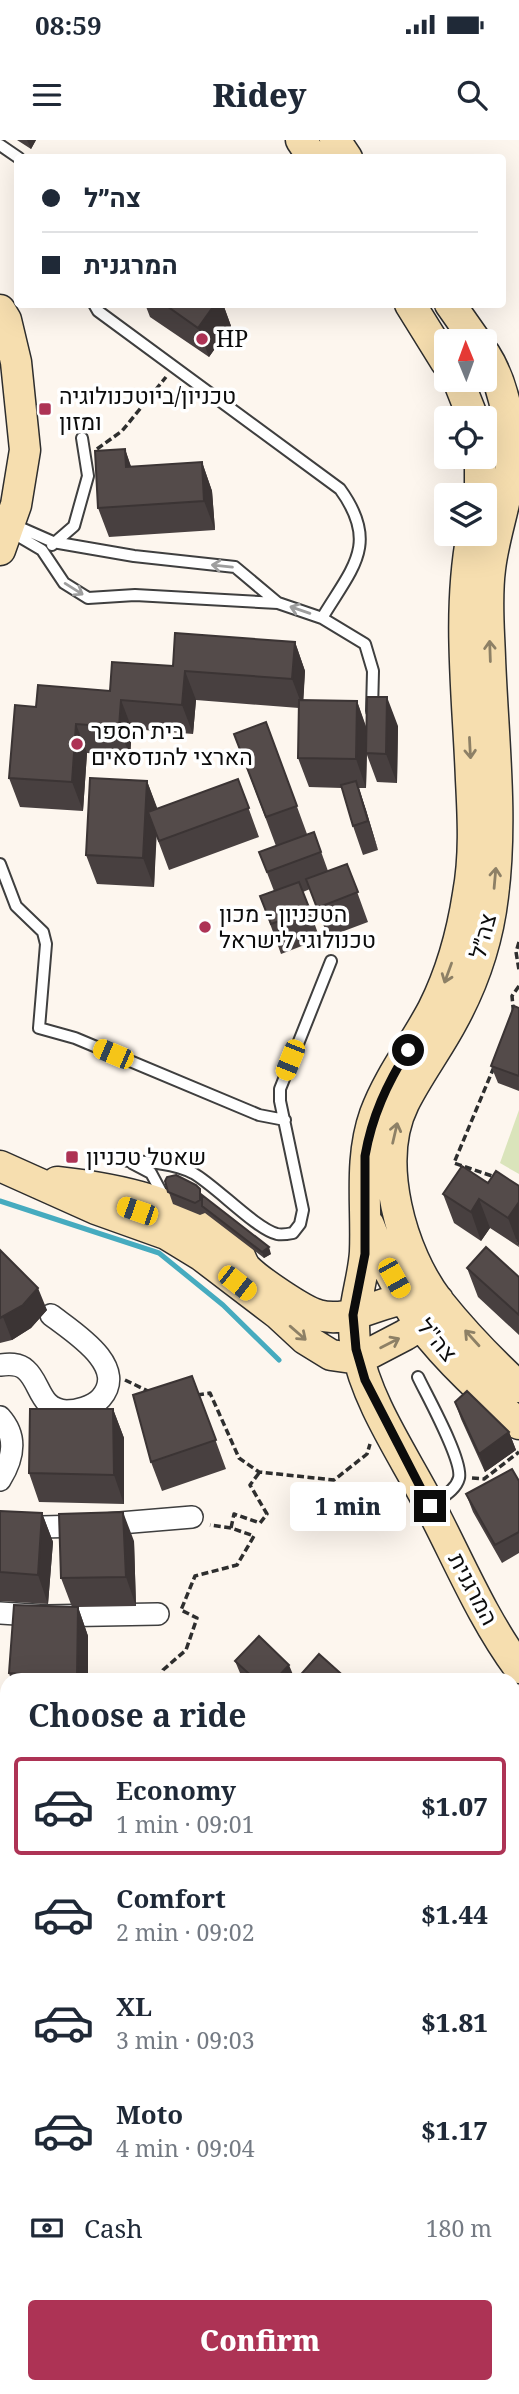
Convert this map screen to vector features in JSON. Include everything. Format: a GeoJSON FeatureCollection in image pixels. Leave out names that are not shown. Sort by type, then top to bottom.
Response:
{"type":"FeatureCollection","features":[{"type":"Feature","properties":{"kind":"main road"},"geometry":{"type":"LineString","coordinates":[[412,308],[434,343]]}},
{"type":"Feature","properties":{"kind":"main road"},"geometry":{"type":"LineString","coordinates":[[453,308],[467,329]]}},
{"type":"Feature","properties":{"kind":"main road"},"geometry":{"type":"LineString","coordinates":[[2,317],[16,362],[25,450],[12,536]]}},
{"type":"Feature","properties":{"kind":"main road"},"geometry":{"type":"LineString","coordinates":[[497,391],[508,423]]}},
{"type":"Feature","properties":{"kind":"main road","name":"צה״ל"},"geometry":{"type":"LineString","coordinates":[[508,423],[488,594],[497,828],[493,897],[488,927],[467,992],[403,1106],[393,1138],[392,1177],[398,1214],[418,1266],[438,1300],[501,1371],[519,1387]]}},
{"type":"Feature","properties":{"kind":"main road","name":"צה״ל"},"geometry":{"type":"LineString","coordinates":[[364,1201],[365,1156],[374,1117],[388,1084],[443,988],[459,939],[468,895],[473,832],[465,584],[470,546]]}},
{"type":"Feature","properties":{"kind":"main road"},"geometry":{"type":"LineString","coordinates":[[0,1166],[188,1232],[308,1311],[321,1316],[353,1315],[406,1299],[438,1300]]}},
{"type":"Feature","properties":{"kind":"main road"},"geometry":{"type":"LineString","coordinates":[[44,1180],[96,1209],[166,1234],[202,1256],[318,1348],[331,1355],[359,1359],[421,1325],[438,1300]]}},
{"type":"Feature","properties":{"kind":"main road"},"geometry":{"type":"LineString","coordinates":[[44,1180],[108,1187],[169,1189],[192,1216],[236,1248],[246,1268]]}},
{"type":"Feature","properties":{"kind":"main road","name":"צה\"ל"},"geometry":{"type":"LineString","coordinates":[[364,1201],[373,1236],[421,1325],[478,1388],[519,1424]]}},
{"type":"Feature","properties":{"kind":"main road","name":"המרגנית"},"geometry":{"type":"LineString","coordinates":[[364,1201],[365,1254],[353,1315],[353,1331],[365,1380],[481,1606],[519,1668]]}},
{"type":"Feature","properties":{"kind":"street"},"geometry":{"type":"LineString","coordinates":[[0,1365],[14,1364],[26,1370],[48,1405],[65,1411],[90,1406],[101,1398],[108,1384],[107,1371],[100,1354],[51,1315]]}},
{"type":"Feature","properties":{"kind":"street"},"geometry":{"type":"LineString","coordinates":[[0,1417],[13,1441],[11,1463],[0,1480]]}},
{"type":"Feature","properties":{"kind":"street"},"geometry":{"type":"LineString","coordinates":[[0,1528],[84,1526],[192,1517]]}},
{"type":"Feature","properties":{"kind":"street"},"geometry":{"type":"LineString","coordinates":[[0,1613],[48,1616],[158,1614]]}},
{"type":"Feature","properties":{"kind":"lane"},"geometry":{"type":"LineString","coordinates":[[96,308],[340,489],[352,506],[360,526],[361,545],[354,565],[322,618]]}},
{"type":"Feature","properties":{"kind":"lane"},"geometry":{"type":"LineString","coordinates":[[48,559],[53,542],[74,526],[88,476],[82,438]]}},
{"type":"Feature","properties":{"kind":"lane"},"geometry":{"type":"LineString","coordinates":[[12,536],[134,556],[234,567],[278,603]]}},
{"type":"Feature","properties":{"kind":"lane"},"geometry":{"type":"LineString","coordinates":[[12,536],[42,550],[64,583],[88,598],[135,595],[278,603],[322,618],[365,644],[373,671],[372,711]]}},
{"type":"Feature","properties":{"kind":"lane"},"geometry":{"type":"LineString","coordinates":[[0,863],[16,905],[43,932],[46,944],[38,1028],[75,1038],[259,1115],[285,1120]]}},
{"type":"Feature","properties":{"kind":"lane"},"geometry":{"type":"LineString","coordinates":[[210,1184],[169,1189],[150,1173],[128,1161],[175,1167],[190,1172],[210,1184],[274,1234],[293,1233],[300,1224],[303,1210],[280,1101],[283,1079],[331,961]]}},
{"type":"Feature","properties":{"kind":"lane"},"geometry":{"type":"LineString","coordinates":[[418,1377],[457,1460],[459,1477],[454,1489],[430,1506]]}},
{"type":"Feature","properties":{"kind":"path"},"geometry":{"type":"LineString","coordinates":[[85,458],[122,431],[173,367]]}},
{"type":"Feature","properties":{"kind":"path"},"geometry":{"type":"LineString","coordinates":[[519,942],[516,952],[519,967]]}},
{"type":"Feature","properties":{"kind":"path"},"geometry":{"type":"LineString","coordinates":[[510,1029],[517,1018],[512,996],[519,986]]}},
{"type":"Feature","properties":{"kind":"path"},"geometry":{"type":"LineString","coordinates":[[496,1062],[454,1163],[499,1178]]}},
{"type":"Feature","properties":{"kind":"path"},"geometry":{"type":"LineString","coordinates":[[107,1371],[158,1396]]}},
{"type":"Feature","properties":{"kind":"path"},"geometry":{"type":"LineString","coordinates":[[189,1397],[210,1393],[239,1458],[259,1472],[334,1480],[367,1454]]}},
{"type":"Feature","properties":{"kind":"path"},"geometry":{"type":"LineString","coordinates":[[459,1477],[484,1479],[519,1452]]}},
{"type":"Feature","properties":{"kind":"path"},"geometry":{"type":"LineString","coordinates":[[162,1673],[186,1650],[197,1618],[181,1610],[195,1576],[237,1565],[254,1536],[231,1528],[234,1514],[260,1523],[267,1514],[250,1485],[259,1472]]}},
{"type":"Feature","properties":{"kind":"green space"},"geometry":{"type":"Polygon","coordinates":[[[519,1110],[519,1174],[500,1163],[519,1110]]]}},
{"type":"Feature","properties":{"kind":"building"},"geometry":{"type":"Polygon","coordinates":[[[170,308],[212,308],[198,328],[170,308]]]}},
{"type":"Feature","properties":{"kind":"building"},"geometry":{"type":"Polygon","coordinates":[[[125,449],[126,467],[202,462],[204,501],[98,508],[95,451],[125,449]]]}},
{"type":"Feature","properties":{"kind":"building"},"geometry":{"type":"Polygon","coordinates":[[[175,633],[295,642],[292,679],[185,671],[182,705],[121,700],[119,727],[76,724],[72,782],[9,778],[15,705],[36,707],[38,685],[110,691],[112,662],[173,666],[175,633]]]}},
{"type":"Feature","properties":{"kind":"building"},"geometry":{"type":"Polygon","coordinates":[[[367,697],[387,697],[386,754],[366,753],[367,697]]]}},
{"type":"Feature","properties":{"kind":"building"},"geometry":{"type":"Polygon","coordinates":[[[299,700],[357,701],[356,759],[298,758],[299,700]]]}},
{"type":"Feature","properties":{"kind":"building"},"geometry":{"type":"Polygon","coordinates":[[[266,722],[297,806],[266,817],[234,734],[266,722]]]}},
{"type":"Feature","properties":{"kind":"building"},"geometry":{"type":"Polygon","coordinates":[[[90,778],[147,781],[143,858],[86,855],[90,778]]]}},
{"type":"Feature","properties":{"kind":"building"},"geometry":{"type":"Polygon","coordinates":[[[238,779],[249,808],[159,841],[148,812],[238,779]]]}},
{"type":"Feature","properties":{"kind":"building"},"geometry":{"type":"Polygon","coordinates":[[[356,781],[368,821],[353,826],[341,785],[356,781]]]}},
{"type":"Feature","properties":{"kind":"building"},"geometry":{"type":"Polygon","coordinates":[[[314,832],[321,852],[267,872],[259,852],[314,832]]]}},
{"type":"Feature","properties":{"kind":"building"},"geometry":{"type":"Polygon","coordinates":[[[347,864],[358,892],[317,908],[306,879],[347,864]]]}},
{"type":"Feature","properties":{"kind":"building"},"geometry":{"type":"Polygon","coordinates":[[[299,882],[310,910],[271,924],[260,896],[299,882]]]}},
{"type":"Feature","properties":{"kind":"building"},"geometry":{"type":"Polygon","coordinates":[[[514,1006],[519,1008],[519,1076],[491,1066],[514,1006]]]}},
{"type":"Feature","properties":{"kind":"building"},"geometry":{"type":"Polygon","coordinates":[[[462,1166],[488,1183],[496,1171],[519,1186],[519,1202],[508,1218],[479,1199],[471,1212],[443,1194],[462,1166]]]}},
{"type":"Feature","properties":{"kind":"building"},"geometry":{"type":"Polygon","coordinates":[[[176,1175],[200,1189],[200,1200],[195,1203],[168,1192],[165,1181],[167,1177],[176,1175]]]}},
{"type":"Feature","properties":{"kind":"building"},"geometry":{"type":"Polygon","coordinates":[[[202,1195],[269,1247],[262,1252],[202,1206],[202,1195]]]}},
{"type":"Feature","properties":{"kind":"building"},"geometry":{"type":"Polygon","coordinates":[[[486,1247],[519,1277],[519,1315],[467,1268],[486,1247]]]}},
{"type":"Feature","properties":{"kind":"building"},"geometry":{"type":"Polygon","coordinates":[[[0,1250],[38,1288],[23,1305],[0,1318],[0,1250]]]}},
{"type":"Feature","properties":{"kind":"building"},"geometry":{"type":"Polygon","coordinates":[[[192,1376],[216,1440],[151,1462],[133,1395],[192,1376]]]}},
{"type":"Feature","properties":{"kind":"building"},"geometry":{"type":"Polygon","coordinates":[[[467,1391],[509,1432],[479,1454],[455,1402],[467,1391]]]}},
{"type":"Feature","properties":{"kind":"building"},"geometry":{"type":"Polygon","coordinates":[[[30,1409],[113,1409],[114,1475],[29,1473],[30,1409]]]}},
{"type":"Feature","properties":{"kind":"building"},"geometry":{"type":"Polygon","coordinates":[[[512,1469],[519,1481],[519,1532],[495,1545],[466,1494],[512,1469]]]}},
{"type":"Feature","properties":{"kind":"building"},"geometry":{"type":"Polygon","coordinates":[[[0,1511],[42,1513],[38,1575],[0,1572],[0,1511]]]}},
{"type":"Feature","properties":{"kind":"building"},"geometry":{"type":"Polygon","coordinates":[[[123,1512],[126,1577],[61,1578],[59,1514],[123,1512]]]}},
{"type":"Feature","properties":{"kind":"building"},"geometry":{"type":"Polygon","coordinates":[[[14,1605],[78,1607],[77,1673],[9,1673],[14,1605]]]}},
{"type":"Feature","properties":{"kind":"building"},"geometry":{"type":"Polygon","coordinates":[[[259,1636],[289,1665],[282,1673],[248,1673],[235,1661],[259,1636]]]}},
{"type":"Feature","properties":{"kind":"building"},"geometry":{"type":"Polygon","coordinates":[[[319,1654],[340,1673],[302,1673],[319,1654]]]}},
{"type":"Feature","properties":{"kind":"waterway"},"geometry":{"type":"LineString","coordinates":[[0,1201],[159,1253],[223,1305],[279,1360]]}},
{"type":"Feature","properties":{"kind":"place","name":"HP"},"geometry":{"type":"Point","coordinates":[202,339]}},
{"type":"Feature","properties":{"kind":"place","name":"טכניון/ביוטכנולוגיה ומזון"},"geometry":{"type":"Point","coordinates":[45,409]}},
{"type":"Feature","properties":{"kind":"place","name":"בית הספר הארצי להנדסאים"},"geometry":{"type":"Point","coordinates":[77,744]}},
{"type":"Feature","properties":{"kind":"place","name":"הטכניון - מכון טכנולוגי לישראל"},"geometry":{"type":"Point","coordinates":[205,927]}},
{"type":"Feature","properties":{"kind":"place","name":"שאטל טכניון"},"geometry":{"type":"Point","coordinates":[72,1157]}},
{"type":"Feature","properties":{"kind":"route"},"geometry":{"type":"LineString","coordinates":[[408,1050],[382,1097],[368,1140],[365,1156],[365,1254],[353,1315],[353,1331],[365,1380],[430,1506]]}}]}
